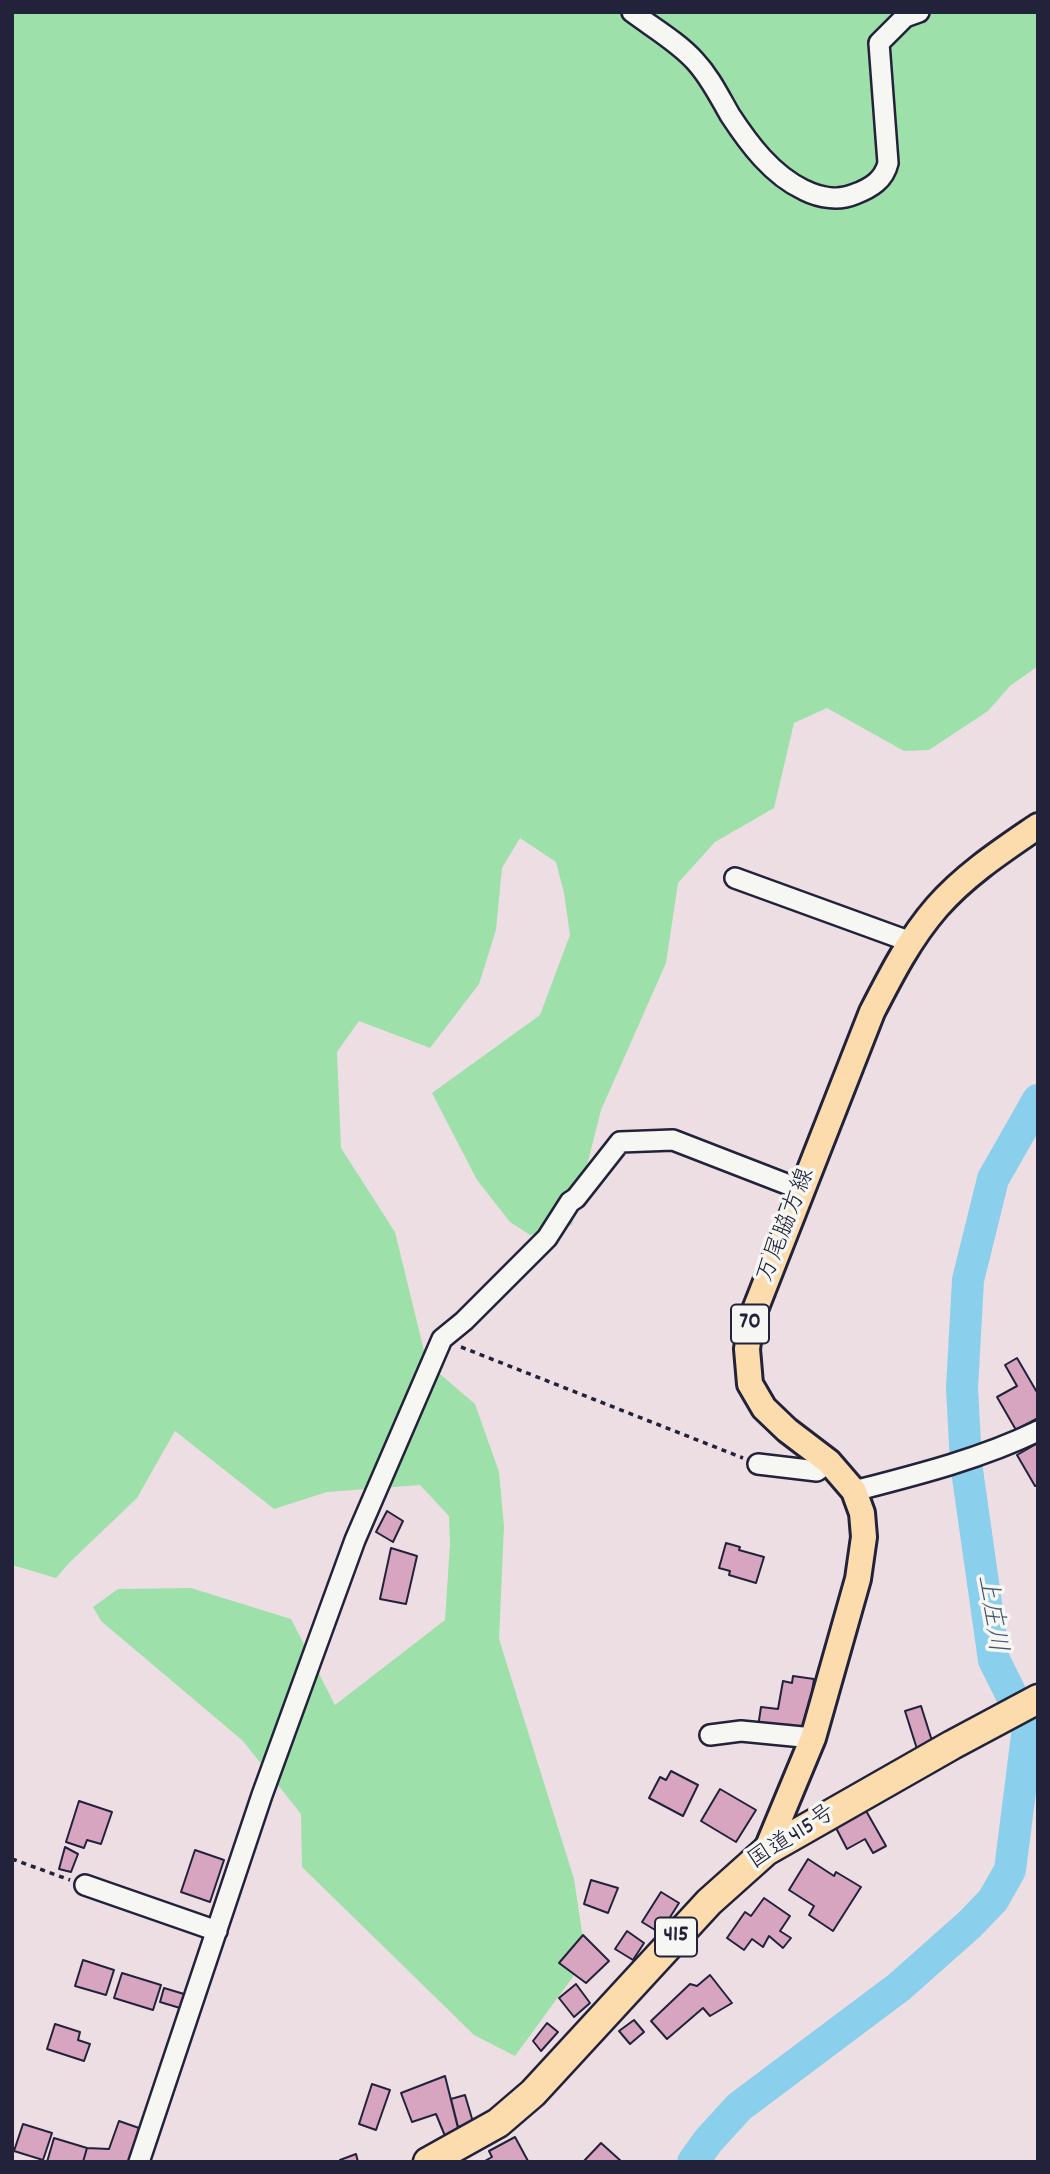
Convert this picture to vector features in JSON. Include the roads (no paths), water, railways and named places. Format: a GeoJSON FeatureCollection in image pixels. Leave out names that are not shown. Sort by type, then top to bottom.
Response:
{"type":"FeatureCollection","features":[{"type":"Feature","properties":{"kind":"highway","name":"国道415号"},"geometry":{"type":"LineString","coordinates":[[428,2162],[498,2123],[533,2093],[709,1902],[766,1851],[1038,1699]]}},
{"type":"Feature","properties":{"kind":"main road","name":"万尾脇方線"},"geometry":{"type":"LineString","coordinates":[[766,1851],[813,1738],[858,1579],[864,1537],[862,1513],[854,1491],[828,1462],[764,1408],[750,1384],[747,1367],[751,1320],[872,1012],[911,942],[937,907],[972,873],[1038,825]]}},
{"type":"Feature","properties":{"kind":"street"},"geometry":{"type":"LineString","coordinates":[[632,12],[694,60],[763,159],[789,183],[818,197],[848,197],[869,189],[886,173],[888,163],[879,43],[905,17],[919,12]]}},
{"type":"Feature","properties":{"kind":"street"},"geometry":{"type":"LineString","coordinates":[[735,878],[911,942]]}},
{"type":"Feature","properties":{"kind":"street"},"geometry":{"type":"LineString","coordinates":[[139,2162],[262,1795],[355,1540],[442,1339],[464,1321],[547,1238],[570,1202],[620,1142],[673,1140],[802,1190]]}},
{"type":"Feature","properties":{"kind":"street"},"geometry":{"type":"LineString","coordinates":[[854,1491],[1008,1445],[1038,1431]]}},
{"type":"Feature","properties":{"kind":"street"},"geometry":{"type":"LineString","coordinates":[[758,1464],[817,1471],[828,1462]]}},
{"type":"Feature","properties":{"kind":"street"},"geometry":{"type":"LineString","coordinates":[[710,1735],[741,1731],[813,1738]]}},
{"type":"Feature","properties":{"kind":"street"},"geometry":{"type":"LineString","coordinates":[[85,1885],[217,1931]]}},
{"type":"Feature","properties":{"kind":"waterway","name":"上庄川"},"geometry":{"type":"LineString","coordinates":[[693,2162],[739,2107],[899,1987],[970,1924],[993,1900],[1010,1870],[1028,1728],[994,1660],[966,1463],[962,1388],[968,1280],[993,1179],[1038,1100]]}}]}
